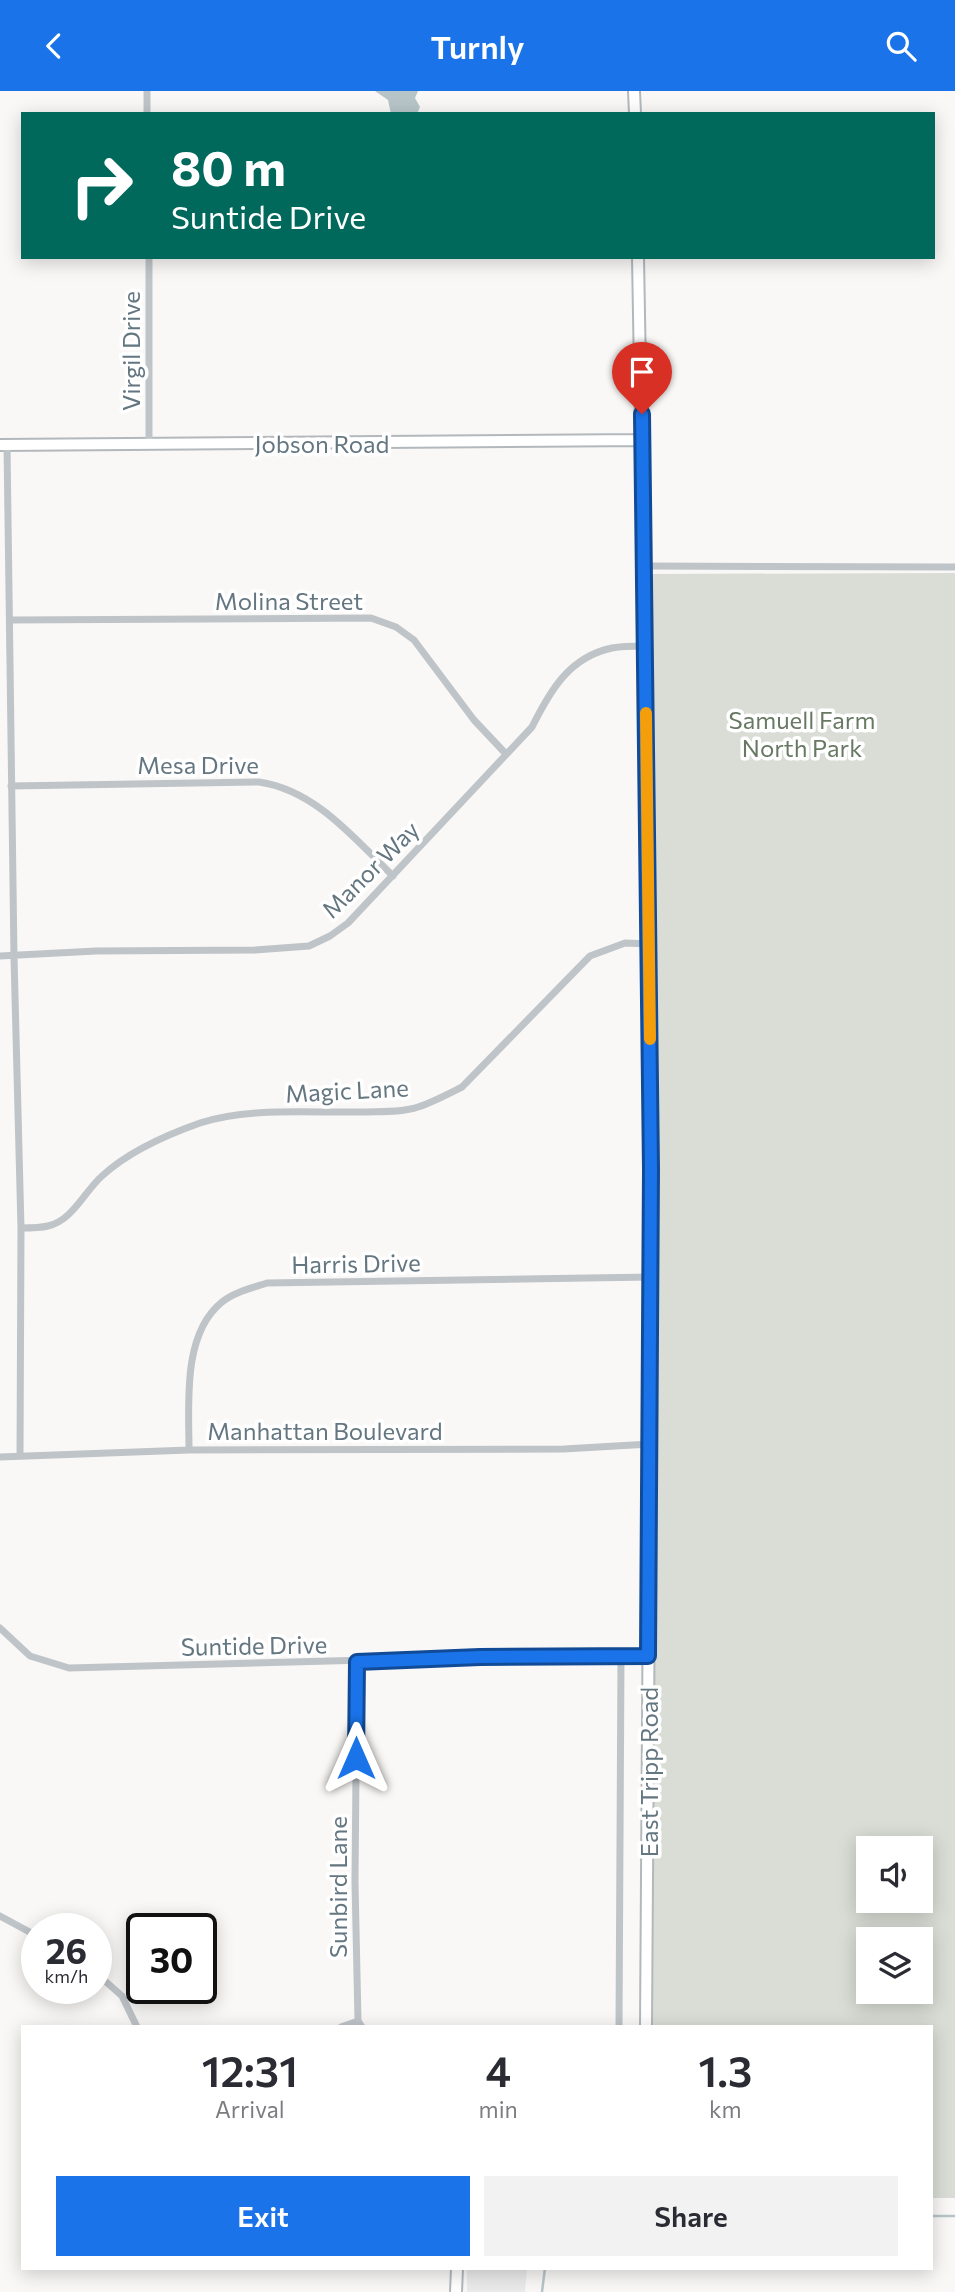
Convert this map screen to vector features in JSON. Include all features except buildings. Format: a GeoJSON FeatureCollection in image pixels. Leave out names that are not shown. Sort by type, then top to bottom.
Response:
{"type":"FeatureCollection","features":[{"type":"Feature","properties":{"kind":"street"},"geometry":{"type":"LineString","coordinates":[[147,91],[147,112]]}},
{"type":"Feature","properties":{"kind":"street"},"geometry":{"type":"LineString","coordinates":[[634,91],[635,112]]}},
{"type":"Feature","properties":{"kind":"street","name":"Virgil Drive"},"geometry":{"type":"LineString","coordinates":[[149,259],[149,444]]}},
{"type":"Feature","properties":{"kind":"street","name":"East Tripp Road"},"geometry":{"type":"LineString","coordinates":[[638,259],[650,944],[651,1277],[646,2025]]}},
{"type":"Feature","properties":{"kind":"street","name":"Jobson Road"},"geometry":{"type":"LineString","coordinates":[[3,445],[643,440]]}},
{"type":"Feature","properties":{"kind":"street"},"geometry":{"type":"LineString","coordinates":[[3,445],[10,620],[21,1228],[20,1456]]}},
{"type":"Feature","properties":{"kind":"street"},"geometry":{"type":"LineString","coordinates":[[644,566],[955,566]]}},
{"type":"Feature","properties":{"kind":"street","name":"Molina Street"},"geometry":{"type":"LineString","coordinates":[[10,620],[371,618],[396,627],[414,640],[474,720],[506,754]]}},
{"type":"Feature","properties":{"kind":"street","name":"Manor Way"},"geometry":{"type":"LineString","coordinates":[[0,956],[96,951],[255,950],[309,946],[330,936],[348,923],[532,727],[552,688],[571,667],[587,657],[611,648],[645,646]]}},
{"type":"Feature","properties":{"kind":"street","name":"Mesa Drive"},"geometry":{"type":"LineString","coordinates":[[12,786],[259,782],[275,784],[309,800],[393,876]]}},
{"type":"Feature","properties":{"kind":"street","name":"Magic Lane"},"geometry":{"type":"LineString","coordinates":[[21,1228],[47,1226],[58,1222],[71,1213],[102,1176],[125,1159],[165,1136],[204,1122],[247,1114],[416,1108],[462,1087],[590,956],[625,943],[650,944]]}},
{"type":"Feature","properties":{"kind":"street","name":"Harris Drive"},"geometry":{"type":"LineString","coordinates":[[189,1450],[190,1362],[203,1327],[212,1313],[222,1301],[242,1291],[267,1283],[651,1277]]}},
{"type":"Feature","properties":{"kind":"street","name":"Manhattan Boulevard"},"geometry":{"type":"LineString","coordinates":[[0,1457],[189,1450],[564,1449],[650,1444]]}},
{"type":"Feature","properties":{"kind":"street","name":"Suntide Drive"},"geometry":{"type":"LineString","coordinates":[[0,1628],[30,1656],[69,1668],[480,1657],[648,1656]]}},
{"type":"Feature","properties":{"kind":"street"},"geometry":{"type":"LineString","coordinates":[[619,2025],[621,1656]]}},
{"type":"Feature","properties":{"kind":"street","name":"Sunbird Lane"},"geometry":{"type":"LineString","coordinates":[[357,1662],[355,1907],[360,2024]]}},
{"type":"Feature","properties":{"kind":"street"},"geometry":{"type":"LineString","coordinates":[[0,1916],[21,1927]]}},
{"type":"Feature","properties":{"kind":"street"},"geometry":{"type":"LineString","coordinates":[[112,1987],[122,1996],[136,2025]]}},
{"type":"Feature","properties":{"kind":"street"},"geometry":{"type":"LineString","coordinates":[[456,2292],[457,2270]]}},
{"type":"Feature","properties":{"kind":"shaded area"},"geometry":{"type":"Polygon","coordinates":[[[375,91],[418,91],[415,98],[420,107],[418,112],[391,112],[388,100],[375,91]]]}},
{"type":"Feature","properties":{"kind":"shaded area"},"geometry":{"type":"Polygon","coordinates":[[[467,2270],[527,2270],[525,2292],[467,2292],[467,2270]]]}},
{"type":"Feature","properties":{"kind":"green space","name":"Samuell Farm North Park"},"geometry":{"type":"Polygon","coordinates":[[[955,573],[955,2198],[933,2198],[933,2025],[653,2025],[652,1638],[657,1445],[648,574],[955,573]]]}},
{"type":"Feature","properties":{"kind":"waterway"},"geometry":{"type":"LineString","coordinates":[[933,2216],[955,2216]]}},
{"type":"Feature","properties":{"kind":"waterway"},"geometry":{"type":"LineString","coordinates":[[542,2292],[545,2270]]}},
{"type":"Feature","properties":{"kind":"slow traffic"},"geometry":{"type":"LineString","coordinates":[[646,713],[650,1039]]}},
{"type":"Feature","properties":{"kind":"route"},"geometry":{"type":"LineString","coordinates":[[356,1758],[357,1662],[576,1655],[648,1656],[650,936],[642,414]]}}]}
